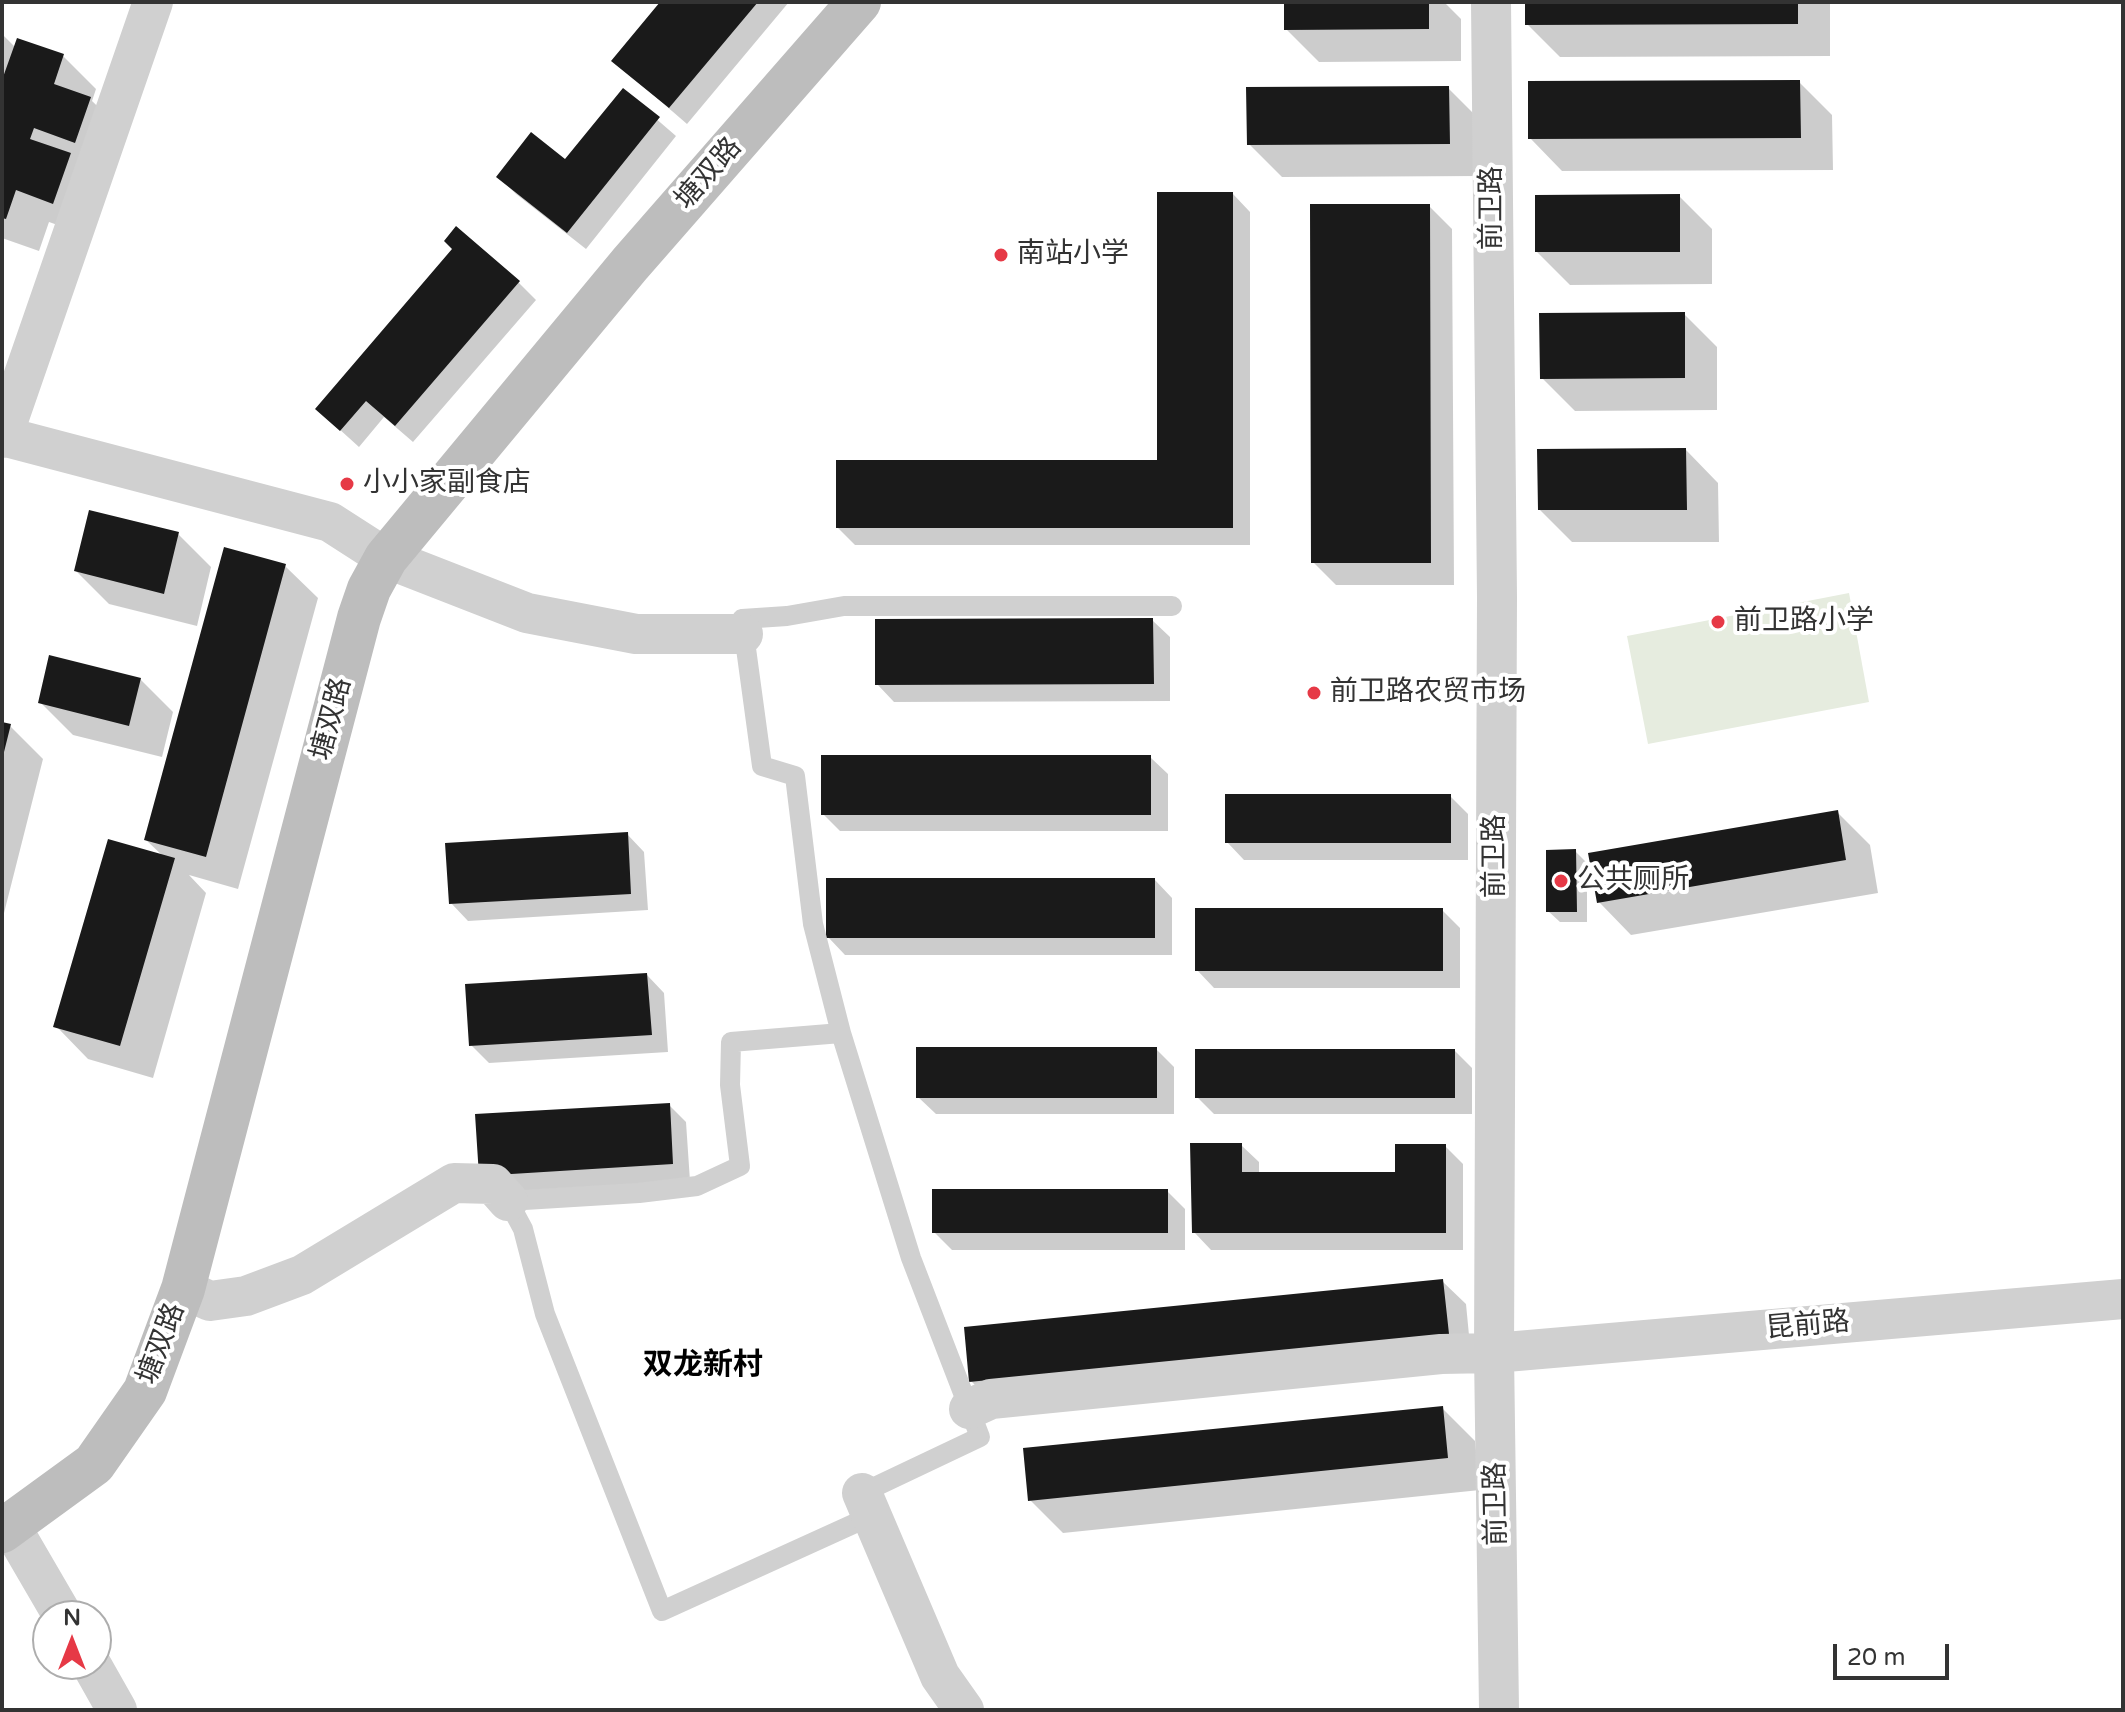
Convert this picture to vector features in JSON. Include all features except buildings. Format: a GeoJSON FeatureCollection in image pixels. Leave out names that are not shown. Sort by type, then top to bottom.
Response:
{"type":"FeatureCollection","features":[{"type":"Feature","properties":{"kind":"street"},"geometry":{"type":"LineString","coordinates":[[153,2],[2,437],[330,522],[386,558],[527,613],[636,634],[743,634]]}},
{"type":"Feature","properties":{"kind":"street","name":"塘双路"},"geometry":{"type":"LineString","coordinates":[[6,1528],[94,1464],[145,1391],[183,1289],[359,618],[369,589],[386,558],[630,264],[859,2]]}},
{"type":"Feature","properties":{"kind":"street","name":"前卫路"},"geometry":{"type":"LineString","coordinates":[[1491,2],[1497,597],[1494,1353],[1499,1710]]}},
{"type":"Feature","properties":{"kind":"street"},"geometry":{"type":"LineString","coordinates":[[183,1289],[210,1301],[246,1296],[302,1275],[454,1183],[493,1184],[508,1201]]}},
{"type":"Feature","properties":{"kind":"street","name":"昆前路"},"geometry":{"type":"LineString","coordinates":[[969,1409],[991,1399],[1426,1356],[1494,1353],[2123,1299]]}},
{"type":"Feature","properties":{"kind":"street"},"geometry":{"type":"LineString","coordinates":[[867,1504],[940,1676],[964,1710]]}},
{"type":"Feature","properties":{"kind":"street"},"geometry":{"type":"LineString","coordinates":[[6,1528],[53,1600]]}},
{"type":"Feature","properties":{"kind":"street"},"geometry":{"type":"LineString","coordinates":[[100,1680],[117,1710]]}},
{"type":"Feature","properties":{"kind":"lane"},"geometry":{"type":"LineString","coordinates":[[841,1033],[731,1042],[730,1085],[740,1166],[697,1186],[508,1201],[523,1229],[545,1314],[662,1611],[867,1504],[980,1437],[911,1258],[841,1033],[813,924],[795,776],[762,766],[742,619],[787,616],[844,606],[1172,606]]}},
{"type":"Feature","properties":{"kind":"shaded area"},"geometry":{"type":"Polygon","coordinates":[[[1849,593],[1869,702],[1648,744],[1627,636],[1849,593]]]}},
{"type":"Feature","properties":{"kind":"place","name":"南站小学"},"geometry":{"type":"Point","coordinates":[1001,255]}},
{"type":"Feature","properties":{"kind":"place","name":"小小家副食店"},"geometry":{"type":"Point","coordinates":[347,484]}},
{"type":"Feature","properties":{"kind":"place","name":"前卫路小学"},"geometry":{"type":"Point","coordinates":[1718,622]}},
{"type":"Feature","properties":{"kind":"place","name":"前卫路农贸市场"},"geometry":{"type":"Point","coordinates":[1314,693]}},
{"type":"Feature","properties":{"kind":"place","name":"公共厕所"},"geometry":{"type":"Point","coordinates":[1561,881]}},
{"type":"Feature","properties":{"kind":"district","name":"双龙新村"},"geometry":{"type":"Point","coordinates":[703,1366]}}]}
